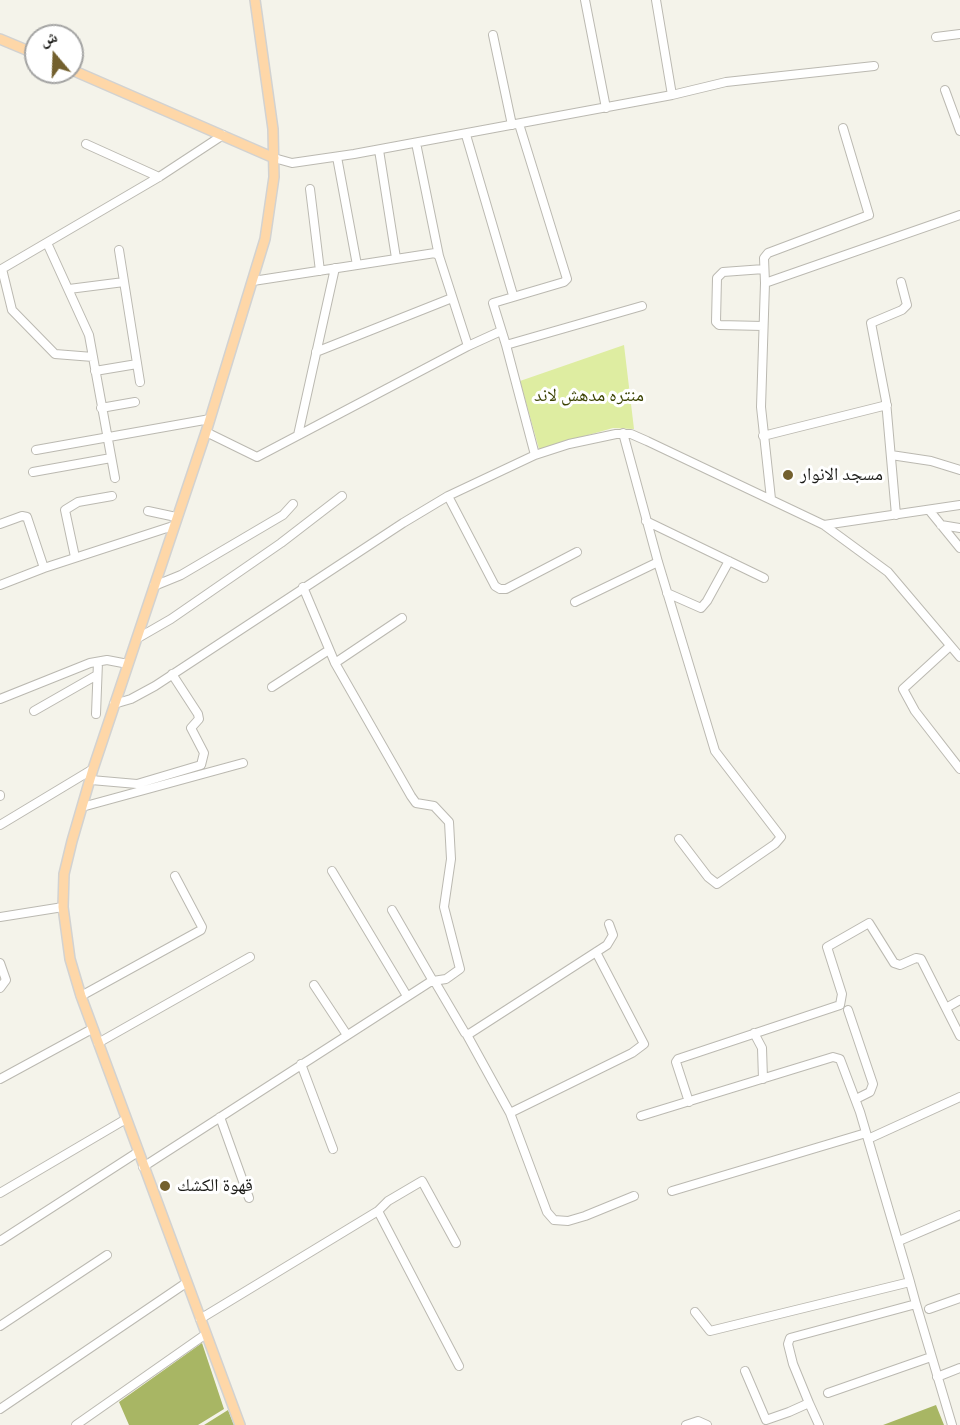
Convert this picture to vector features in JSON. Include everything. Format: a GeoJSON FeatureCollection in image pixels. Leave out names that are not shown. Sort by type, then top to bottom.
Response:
{"type":"FeatureCollection","features":[{"type":"Feature","properties":{"kind":"main road"},"geometry":{"type":"LineString","coordinates":[[240,1425],[92,1029],[70,958],[63,907],[64,874],[93,769],[138,638],[174,521],[206,432],[265,239],[272,198],[274,158],[272,108],[255,0]]}},
{"type":"Feature","properties":{"kind":"main road"},"geometry":{"type":"LineString","coordinates":[[0,39],[24,49]]}},
{"type":"Feature","properties":{"kind":"main road"},"geometry":{"type":"LineString","coordinates":[[84,75],[274,158]]}},
{"type":"Feature","properties":{"kind":"street"},"geometry":{"type":"LineString","coordinates":[[585,0],[606,108]]}},
{"type":"Feature","properties":{"kind":"street"},"geometry":{"type":"LineString","coordinates":[[656,0],[672,95]]}},
{"type":"Feature","properties":{"kind":"street"},"geometry":{"type":"LineString","coordinates":[[936,37],[960,34]]}},
{"type":"Feature","properties":{"kind":"street"},"geometry":{"type":"LineString","coordinates":[[493,35],[516,124],[567,279],[564,282],[513,295],[493,303],[535,455]]}},
{"type":"Feature","properties":{"kind":"street"},"geometry":{"type":"LineString","coordinates":[[274,158],[292,163],[337,157],[466,135],[672,95],[726,82],[874,66]]}},
{"type":"Feature","properties":{"kind":"street"},"geometry":{"type":"LineString","coordinates":[[945,90],[960,130]]}},
{"type":"Feature","properties":{"kind":"street"},"geometry":{"type":"LineString","coordinates":[[771,499],[760,381],[765,258],[773,249],[869,214],[843,128]]}},
{"type":"Feature","properties":{"kind":"street"},"geometry":{"type":"LineString","coordinates":[[93,357],[55,354],[12,310],[1,270],[159,177],[223,135]]}},
{"type":"Feature","properties":{"kind":"street"},"geometry":{"type":"LineString","coordinates":[[466,135],[513,295]]}},
{"type":"Feature","properties":{"kind":"street"},"geometry":{"type":"LineString","coordinates":[[86,144],[159,177]]}},
{"type":"Feature","properties":{"kind":"street"},"geometry":{"type":"LineString","coordinates":[[416,144],[439,256],[468,346]]}},
{"type":"Feature","properties":{"kind":"street"},"geometry":{"type":"LineString","coordinates":[[379,150],[396,258]]}},
{"type":"Feature","properties":{"kind":"street"},"geometry":{"type":"LineString","coordinates":[[337,157],[357,265]]}},
{"type":"Feature","properties":{"kind":"street"},"geometry":{"type":"LineString","coordinates":[[310,189],[320,271]]}},
{"type":"Feature","properties":{"kind":"street"},"geometry":{"type":"LineString","coordinates":[[765,283],[960,215]]}},
{"type":"Feature","properties":{"kind":"street"},"geometry":{"type":"LineString","coordinates":[[47,243],[87,329],[115,478]]}},
{"type":"Feature","properties":{"kind":"street"},"geometry":{"type":"LineString","coordinates":[[119,250],[140,382]]}},
{"type":"Feature","properties":{"kind":"street"},"geometry":{"type":"LineString","coordinates":[[253,281],[431,253],[439,256]]}},
{"type":"Feature","properties":{"kind":"street"},"geometry":{"type":"LineString","coordinates":[[298,435],[335,268]]}},
{"type":"Feature","properties":{"kind":"street"},"geometry":{"type":"LineString","coordinates":[[763,326],[719,325],[717,322],[717,278],[723,272],[764,269]]}},
{"type":"Feature","properties":{"kind":"street"},"geometry":{"type":"LineString","coordinates":[[69,289],[124,282]]}},
{"type":"Feature","properties":{"kind":"street"},"geometry":{"type":"LineString","coordinates":[[896,515],[886,405],[871,323],[905,308],[908,302],[901,282]]}},
{"type":"Feature","properties":{"kind":"street"},"geometry":{"type":"LineString","coordinates":[[316,352],[452,298]]}},
{"type":"Feature","properties":{"kind":"street"},"geometry":{"type":"LineString","coordinates":[[506,345],[642,306]]}},
{"type":"Feature","properties":{"kind":"street"},"geometry":{"type":"LineString","coordinates":[[206,432],[254,457],[501,331]]}},
{"type":"Feature","properties":{"kind":"street"},"geometry":{"type":"LineString","coordinates":[[95,370],[137,364]]}},
{"type":"Feature","properties":{"kind":"street"},"geometry":{"type":"LineString","coordinates":[[101,408],[135,402]]}},
{"type":"Feature","properties":{"kind":"street"},"geometry":{"type":"LineString","coordinates":[[764,436],[886,405]]}},
{"type":"Feature","properties":{"kind":"street"},"geometry":{"type":"LineString","coordinates":[[36,450],[210,419]]}},
{"type":"Feature","properties":{"kind":"street"},"geometry":{"type":"LineString","coordinates":[[623,433],[658,562],[715,751],[781,837],[775,844],[717,884],[708,877],[679,839]]}},
{"type":"Feature","properties":{"kind":"street"},"geometry":{"type":"LineString","coordinates":[[114,704],[144,692],[303,587],[448,496],[535,455],[569,444],[623,433],[647,441],[824,525],[888,572],[960,657]]}},
{"type":"Feature","properties":{"kind":"street"},"geometry":{"type":"LineString","coordinates":[[891,455],[931,461],[960,470]]}},
{"type":"Feature","properties":{"kind":"street"},"geometry":{"type":"LineString","coordinates":[[33,471],[111,458]]}},
{"type":"Feature","properties":{"kind":"street"},"geometry":{"type":"LineString","coordinates":[[75,557],[65,510],[78,502],[112,496]]}},
{"type":"Feature","properties":{"kind":"street"},"geometry":{"type":"LineString","coordinates":[[138,638],[171,619],[281,543],[342,496]]}},
{"type":"Feature","properties":{"kind":"street"},"geometry":{"type":"LineString","coordinates":[[448,496],[495,586],[500,589],[506,589],[577,552]]}},
{"type":"Feature","properties":{"kind":"street"},"geometry":{"type":"LineString","coordinates":[[154,586],[181,575],[283,515],[293,504]]}},
{"type":"Feature","properties":{"kind":"street"},"geometry":{"type":"LineString","coordinates":[[824,525],[960,505]]}},
{"type":"Feature","properties":{"kind":"street"},"geometry":{"type":"LineString","coordinates":[[929,510],[960,548]]}},
{"type":"Feature","properties":{"kind":"street"},"geometry":{"type":"LineString","coordinates":[[148,511],[174,521]]}},
{"type":"Feature","properties":{"kind":"street"},"geometry":{"type":"LineString","coordinates":[[0,524],[22,516],[27,518],[44,568]]}},
{"type":"Feature","properties":{"kind":"street"},"geometry":{"type":"LineString","coordinates":[[646,520],[764,578]]}},
{"type":"Feature","properties":{"kind":"street"},"geometry":{"type":"LineString","coordinates":[[0,585],[174,521]]}},
{"type":"Feature","properties":{"kind":"street"},"geometry":{"type":"LineString","coordinates":[[941,525],[960,528]]}},
{"type":"Feature","properties":{"kind":"street"},"geometry":{"type":"LineString","coordinates":[[667,593],[700,608],[708,601],[729,561]]}},
{"type":"Feature","properties":{"kind":"street"},"geometry":{"type":"LineString","coordinates":[[575,602],[658,562]]}},
{"type":"Feature","properties":{"kind":"street"},"geometry":{"type":"LineString","coordinates":[[143,1167],[407,996],[433,981],[442,981],[460,969],[444,906],[451,859],[449,822],[434,806],[416,803],[411,796],[335,663],[303,587]]}},
{"type":"Feature","properties":{"kind":"street"},"geometry":{"type":"LineString","coordinates":[[335,663],[402,618]]}},
{"type":"Feature","properties":{"kind":"street"},"geometry":{"type":"LineString","coordinates":[[950,646],[903,689],[910,704],[959,765]]}},
{"type":"Feature","properties":{"kind":"street"},"geometry":{"type":"LineString","coordinates":[[272,687],[329,650]]}},
{"type":"Feature","properties":{"kind":"street"},"geometry":{"type":"LineString","coordinates":[[96,714],[98,662]]}},
{"type":"Feature","properties":{"kind":"street"},"geometry":{"type":"LineString","coordinates":[[0,699],[98,662],[128,664]]}},
{"type":"Feature","properties":{"kind":"street"},"geometry":{"type":"LineString","coordinates":[[91,780],[137,784],[201,765],[204,753],[191,728],[199,719],[198,714],[172,674]]}},
{"type":"Feature","properties":{"kind":"street"},"geometry":{"type":"LineString","coordinates":[[34,711],[97,675]]}},
{"type":"Feature","properties":{"kind":"street"},"geometry":{"type":"LineString","coordinates":[[82,807],[243,763]]}},
{"type":"Feature","properties":{"kind":"street"},"geometry":{"type":"LineString","coordinates":[[0,825],[93,769]]}},
{"type":"Feature","properties":{"kind":"street"},"geometry":{"type":"LineString","coordinates":[[332,871],[407,996]]}},
{"type":"Feature","properties":{"kind":"street"},"geometry":{"type":"LineString","coordinates":[[81,996],[201,930],[198,919],[175,876]]}},
{"type":"Feature","properties":{"kind":"street"},"geometry":{"type":"LineString","coordinates":[[0,917],[63,907]]}},
{"type":"Feature","properties":{"kind":"street"},"geometry":{"type":"LineString","coordinates":[[392,910],[467,1035],[510,1113],[547,1212],[554,1220],[568,1221],[634,1196]]}},
{"type":"Feature","properties":{"kind":"street"},"geometry":{"type":"LineString","coordinates":[[689,1102],[676,1062],[678,1059],[840,1005],[842,994],[827,947],[869,923],[894,963],[900,965],[916,958],[921,959],[960,1036]]}},
{"type":"Feature","properties":{"kind":"street"},"geometry":{"type":"LineString","coordinates":[[467,1035],[612,940],[613,935],[609,924]]}},
{"type":"Feature","properties":{"kind":"street"},"geometry":{"type":"LineString","coordinates":[[510,1113],[632,1053],[644,1044],[596,952]]}},
{"type":"Feature","properties":{"kind":"street"},"geometry":{"type":"LineString","coordinates":[[98,1043],[250,957]]}},
{"type":"Feature","properties":{"kind":"street"},"geometry":{"type":"LineString","coordinates":[[0,963],[6,980],[0,988]]}},
{"type":"Feature","properties":{"kind":"street"},"geometry":{"type":"LineString","coordinates":[[314,984],[347,1035]]}},
{"type":"Feature","properties":{"kind":"street"},"geometry":{"type":"LineString","coordinates":[[946,1008],[960,1000]]}},
{"type":"Feature","properties":{"kind":"street"},"geometry":{"type":"LineString","coordinates":[[848,1010],[873,1084],[870,1092],[856,1099]]}},
{"type":"Feature","properties":{"kind":"street"},"geometry":{"type":"LineString","coordinates":[[0,1079],[92,1029]]}},
{"type":"Feature","properties":{"kind":"street"},"geometry":{"type":"LineString","coordinates":[[754,1033],[762,1048],[763,1079]]}},
{"type":"Feature","properties":{"kind":"street"},"geometry":{"type":"LineString","coordinates":[[641,1116],[837,1057],[846,1071],[856,1099],[952,1425]]}},
{"type":"Feature","properties":{"kind":"street"},"geometry":{"type":"LineString","coordinates":[[301,1064],[333,1149]]}},
{"type":"Feature","properties":{"kind":"street"},"geometry":{"type":"LineString","coordinates":[[672,1191],[867,1136],[960,1097]]}},
{"type":"Feature","properties":{"kind":"street"},"geometry":{"type":"LineString","coordinates":[[220,1117],[249,1198]]}},
{"type":"Feature","properties":{"kind":"street"},"geometry":{"type":"LineString","coordinates":[[0,1193],[126,1119]]}},
{"type":"Feature","properties":{"kind":"street"},"geometry":{"type":"LineString","coordinates":[[0,1241],[138,1152]]}},
{"type":"Feature","properties":{"kind":"street"},"geometry":{"type":"LineString","coordinates":[[200,1319],[422,1181],[456,1243]]}},
{"type":"Feature","properties":{"kind":"street"},"geometry":{"type":"LineString","coordinates":[[378,1210],[459,1366]]}},
{"type":"Feature","properties":{"kind":"street"},"geometry":{"type":"LineString","coordinates":[[899,1241],[960,1215]]}},
{"type":"Feature","properties":{"kind":"street"},"geometry":{"type":"LineString","coordinates":[[0,1326],[107,1255]]}},
{"type":"Feature","properties":{"kind":"street"},"geometry":{"type":"LineString","coordinates":[[695,1312],[710,1331],[910,1282]]}},
{"type":"Feature","properties":{"kind":"street"},"geometry":{"type":"LineString","coordinates":[[0,1409],[186,1283]]}},
{"type":"Feature","properties":{"kind":"street"},"geometry":{"type":"LineString","coordinates":[[929,1309],[960,1298]]}},
{"type":"Feature","properties":{"kind":"street"},"geometry":{"type":"LineString","coordinates":[[819,1425],[791,1357],[788,1344],[790,1338],[916,1304]]}},
{"type":"Feature","properties":{"kind":"street"},"geometry":{"type":"LineString","coordinates":[[76,1425],[206,1334]]}},
{"type":"Feature","properties":{"kind":"street"},"geometry":{"type":"LineString","coordinates":[[828,1393],[931,1357]]}},
{"type":"Feature","properties":{"kind":"street"},"geometry":{"type":"LineString","coordinates":[[937,1377],[960,1368]]}},
{"type":"Feature","properties":{"kind":"street"},"geometry":{"type":"LineString","coordinates":[[745,1371],[767,1423],[809,1403]]}},
{"type":"Feature","properties":{"kind":"street"},"geometry":{"type":"LineString","coordinates":[[686,1425],[698,1420],[706,1425]]}},
{"type":"Feature","properties":{"kind":"green space","name":"منتره مدهش لاند"},"geometry":{"type":"Polygon","coordinates":[[[624,345],[634,429],[613,428],[539,449],[520,381],[624,345]]]}},
{"type":"Feature","properties":{"kind":"green space"},"geometry":{"type":"Polygon","coordinates":[[[202,1343],[224,1409],[198,1425],[129,1425],[119,1402],[202,1343]]]}},
{"type":"Feature","properties":{"kind":"green space"},"geometry":{"type":"Polygon","coordinates":[[[936,1405],[944,1425],[883,1425],[936,1405]]]}},
{"type":"Feature","properties":{"kind":"green space"},"geometry":{"type":"Polygon","coordinates":[[[228,1410],[234,1425],[204,1425],[228,1410]]]}},
{"type":"Feature","properties":{"kind":"place","name":"مسجد الانوار"},"geometry":{"type":"Point","coordinates":[788,475]}},
{"type":"Feature","properties":{"kind":"place","name":"قهوة الكشك"},"geometry":{"type":"Point","coordinates":[165,1186]}}]}
